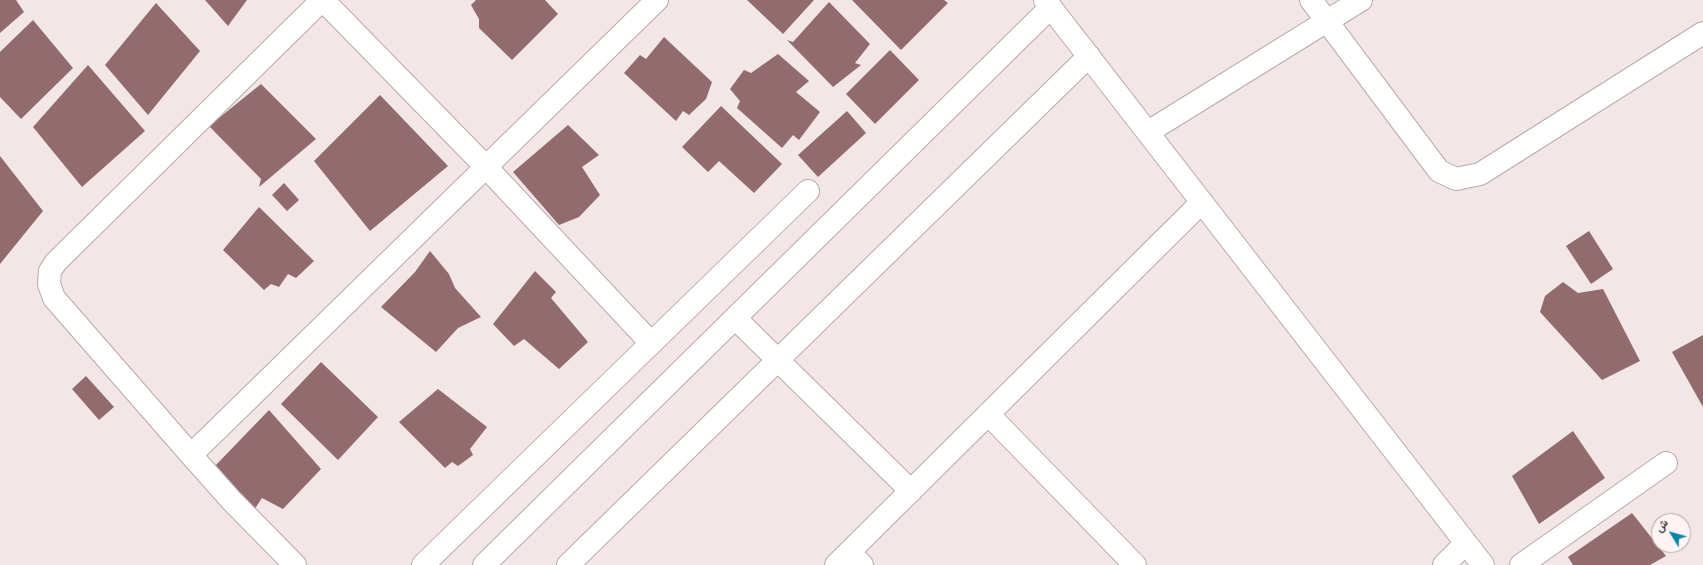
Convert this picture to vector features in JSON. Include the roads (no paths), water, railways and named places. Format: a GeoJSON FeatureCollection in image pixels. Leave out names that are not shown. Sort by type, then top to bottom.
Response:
{"type":"FeatureCollection","features":[{"type":"Feature","properties":{"kind":"street"},"geometry":{"type":"LineString","coordinates":[[295,565],[232,501],[191,455],[54,298],[49,284],[50,272],[56,262],[322,0],[487,168],[651,343]]}},
{"type":"Feature","properties":{"kind":"street"},"geometry":{"type":"LineString","coordinates":[[191,455],[487,168],[657,0]]}},
{"type":"Feature","properties":{"kind":"street"},"geometry":{"type":"LineString","coordinates":[[1311,0],[1439,171],[1456,179],[1480,174],[1703,33]]}},
{"type":"Feature","properties":{"kind":"street"},"geometry":{"type":"LineString","coordinates":[[1148,132],[1361,0]]}},
{"type":"Feature","properties":{"kind":"street"},"geometry":{"type":"LineString","coordinates":[[484,565],[735,318],[1048,4],[1483,565]]}},
{"type":"Feature","properties":{"kind":"street"},"geometry":{"type":"LineString","coordinates":[[568,565],[1089,56]]}},
{"type":"Feature","properties":{"kind":"street"},"geometry":{"type":"LineString","coordinates":[[423,565],[808,191]]}},
{"type":"Feature","properties":{"kind":"street"},"geometry":{"type":"LineString","coordinates":[[849,561],[911,491],[1202,202]]}},
{"type":"Feature","properties":{"kind":"street"},"geometry":{"type":"LineString","coordinates":[[735,318],[911,491]]}},
{"type":"Feature","properties":{"kind":"street"},"geometry":{"type":"LineString","coordinates":[[988,414],[1135,565]]}},
{"type":"Feature","properties":{"kind":"street"},"geometry":{"type":"LineString","coordinates":[[1522,565],[1666,463]]}},
{"type":"Feature","properties":{"kind":"street"},"geometry":{"type":"LineString","coordinates":[[1444,565],[1466,543]]}}]}
